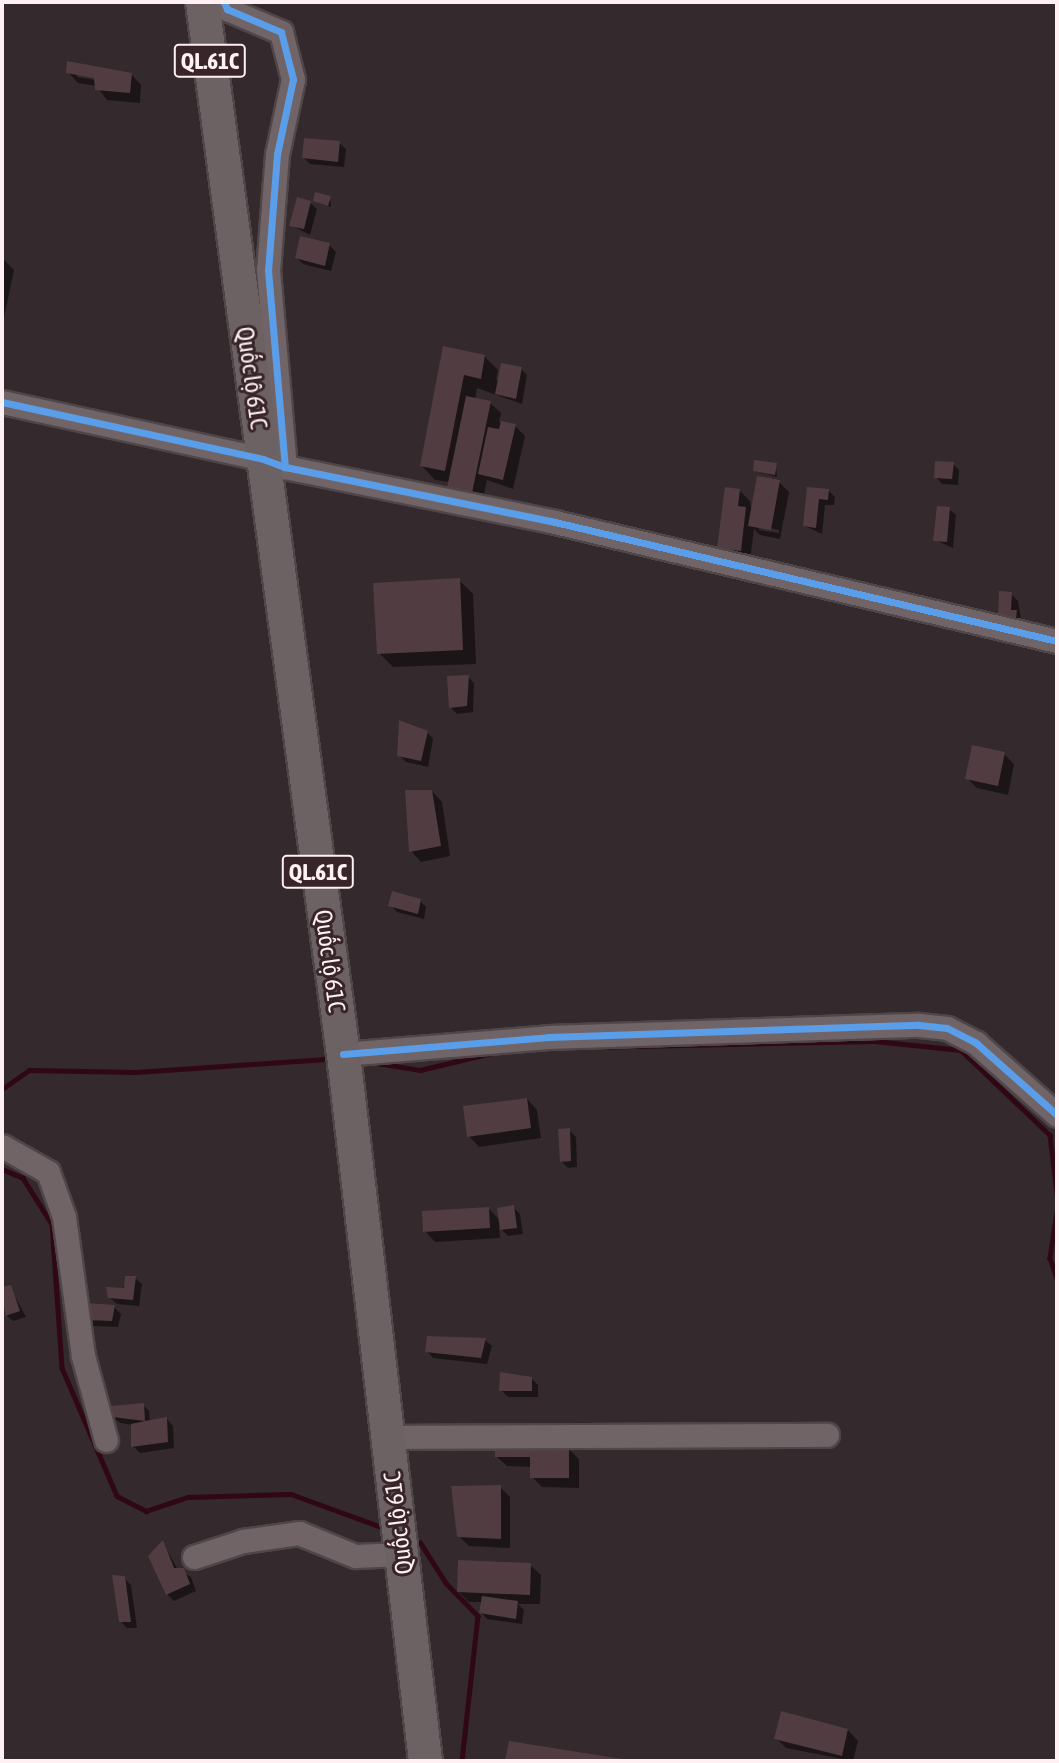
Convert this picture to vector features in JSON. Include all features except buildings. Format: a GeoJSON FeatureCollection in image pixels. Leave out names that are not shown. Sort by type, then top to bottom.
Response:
{"type":"FeatureCollection","features":[{"type":"Feature","properties":{"kind":"highway","name":"Quốc lộ 61C"},"geometry":{"type":"LineString","coordinates":[[202,2],[218,120],[274,463],[425,1761]]}},
{"type":"Feature","properties":{"kind":"street"},"geometry":{"type":"LineString","coordinates":[[224,2],[228,9],[281,32],[293,79],[277,154],[268,271],[274,463]]}},
{"type":"Feature","properties":{"kind":"street"},"geometry":{"type":"LineString","coordinates":[[2,402],[555,522],[1057,640]]}},
{"type":"Feature","properties":{"kind":"street"},"geometry":{"type":"LineString","coordinates":[[343,1054],[548,1037],[919,1025],[947,1028],[976,1043],[1057,1115]]}},
{"type":"Feature","properties":{"kind":"street"},"geometry":{"type":"LineString","coordinates":[[2,1146],[48,1172],[64,1217],[83,1356],[106,1440]]}},
{"type":"Feature","properties":{"kind":"street"},"geometry":{"type":"LineString","coordinates":[[388,1437],[827,1435]]}},
{"type":"Feature","properties":{"kind":"street"},"geometry":{"type":"LineString","coordinates":[[194,1557],[243,1541],[299,1533],[355,1556],[401,1554]]}},
{"type":"Feature","properties":{"kind":"waterway"},"geometry":{"type":"LineString","coordinates":[[585,1047],[875,1041],[961,1050],[1050,1135],[1057,1194]]}},
{"type":"Feature","properties":{"kind":"waterway"},"geometry":{"type":"LineString","coordinates":[[371,1062],[420,1070],[496,1052]]}},
{"type":"Feature","properties":{"kind":"waterway"},"geometry":{"type":"LineString","coordinates":[[2,1089],[29,1070],[136,1072],[326,1059]]}},
{"type":"Feature","properties":{"kind":"waterway"},"geometry":{"type":"LineString","coordinates":[[2,1169],[23,1178],[52,1224],[62,1368],[117,1496],[146,1511],[188,1497],[291,1494],[387,1529]]}},
{"type":"Feature","properties":{"kind":"waterway"},"geometry":{"type":"LineString","coordinates":[[1057,1212],[1050,1258],[1057,1278]]}},
{"type":"Feature","properties":{"kind":"waterway"},"geometry":{"type":"LineString","coordinates":[[420,1542],[446,1583],[478,1616],[462,1761]]}},
{"type":"Feature","properties":{"kind":"cycle path"},"geometry":{"type":"LineString","coordinates":[[224,2],[227,9],[281,32],[293,79],[277,154],[268,270],[285,467]]}},
{"type":"Feature","properties":{"kind":"cycle path"},"geometry":{"type":"LineString","coordinates":[[2,402],[263,459],[285,467],[555,522],[1057,641]]}},
{"type":"Feature","properties":{"kind":"cycle path"},"geometry":{"type":"LineString","coordinates":[[343,1054],[548,1037],[919,1025],[947,1028],[976,1043],[1057,1115]]}}]}
